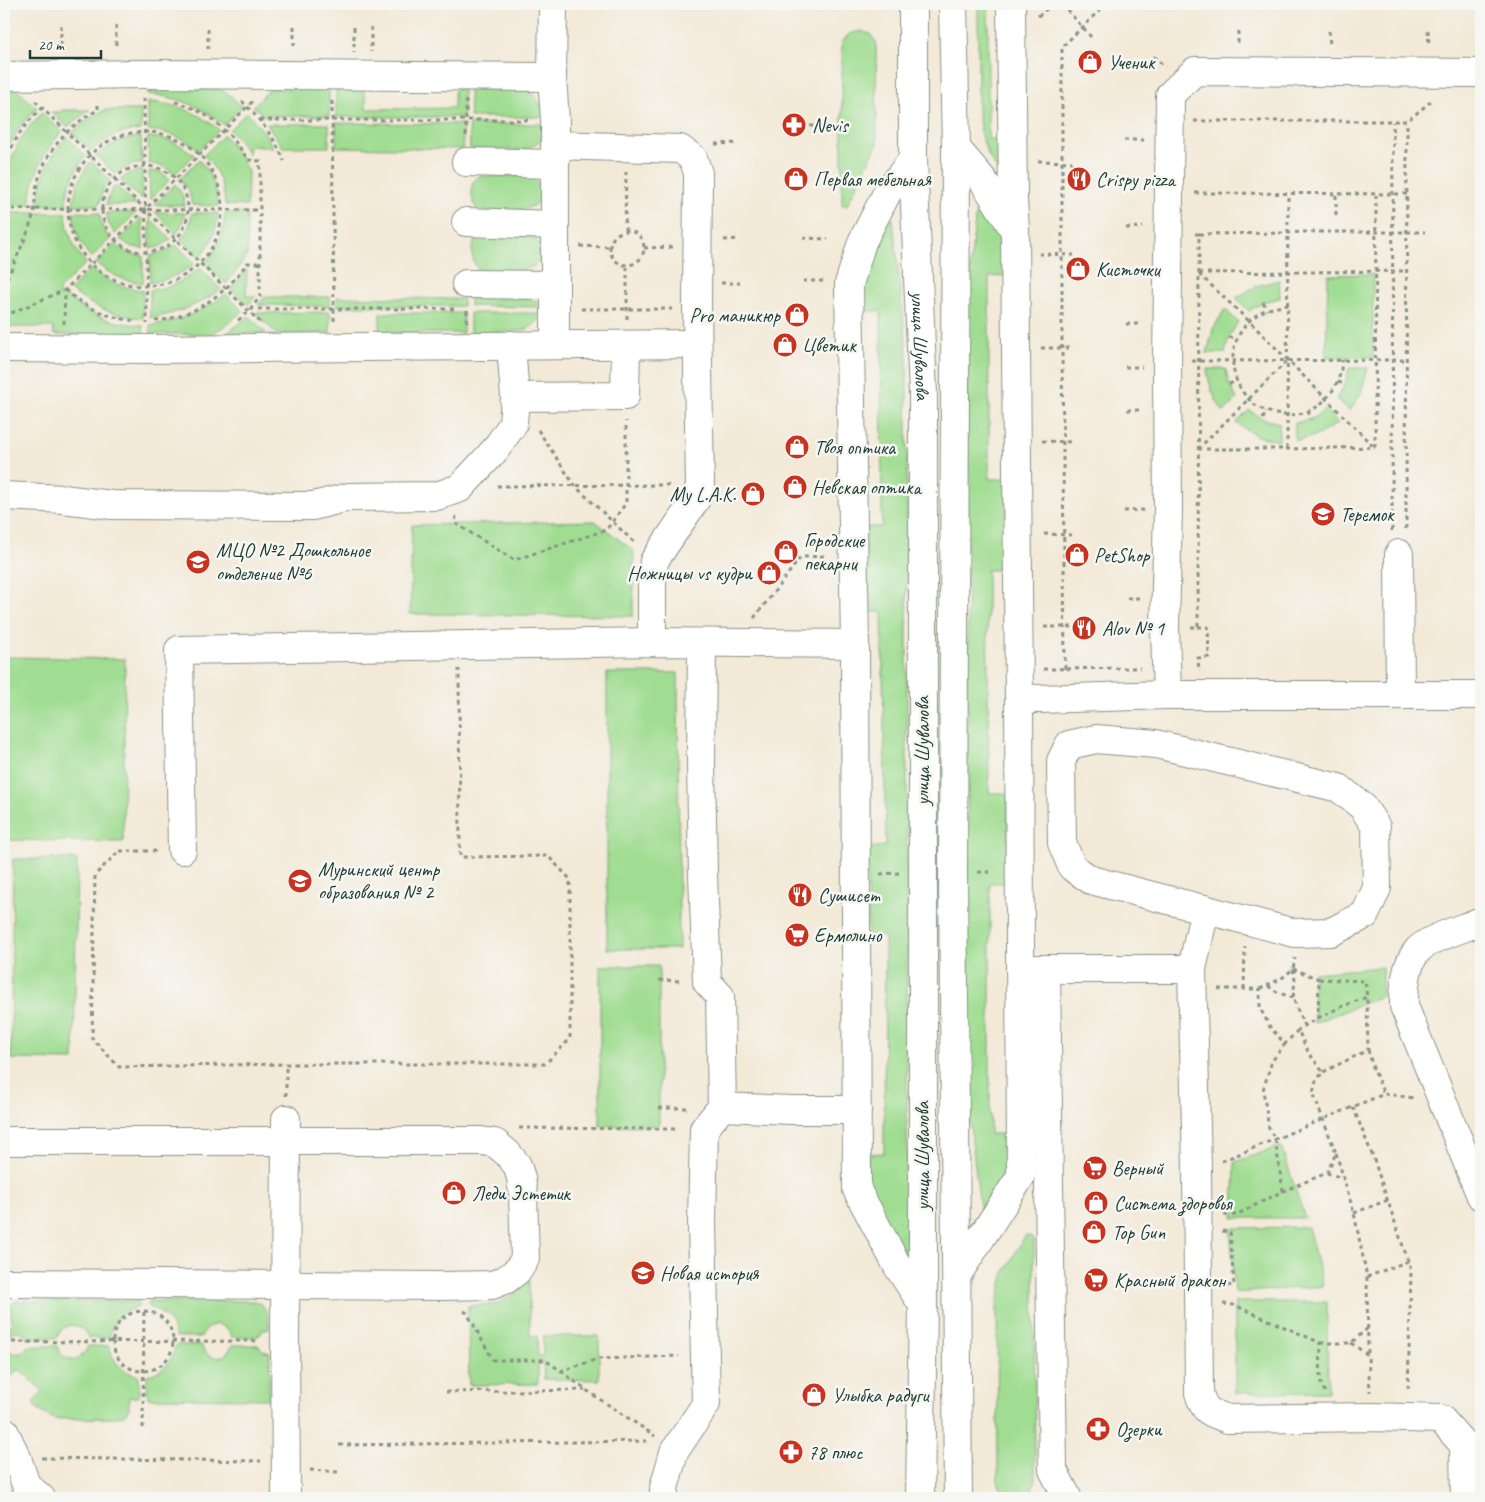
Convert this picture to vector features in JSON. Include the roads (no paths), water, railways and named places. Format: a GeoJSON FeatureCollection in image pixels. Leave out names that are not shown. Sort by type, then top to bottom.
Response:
{"type":"FeatureCollection","features":[{"type":"Feature","properties":{"kind":"street"},"geometry":{"type":"LineString","coordinates":[[553,4],[555,345]]}},
{"type":"Feature","properties":{"kind":"street","name":"улица Шувалова"},"geometry":{"type":"LineString","coordinates":[[913,4],[913,159],[923,394],[920,1498]]}},
{"type":"Feature","properties":{"kind":"street","name":"улица Шувалова"},"geometry":{"type":"LineString","coordinates":[[953,4],[956,148],[953,882],[958,1498]]}},
{"type":"Feature","properties":{"kind":"street"},"geometry":{"type":"LineString","coordinates":[[1012,4],[1019,698],[1033,969],[1053,1470],[1067,1497]]}},
{"type":"Feature","properties":{"kind":"street"},"geometry":{"type":"LineString","coordinates":[[1166,695],[1170,95],[1195,71],[1481,73]]}},
{"type":"Feature","properties":{"kind":"street"},"geometry":{"type":"LineString","coordinates":[[4,76],[144,74],[552,77]]}},
{"type":"Feature","properties":{"kind":"street"},"geometry":{"type":"LineString","coordinates":[[466,151],[555,155],[680,148],[693,158],[698,173],[697,344],[700,485],[696,499],[654,561],[652,581],[652,642]]}},
{"type":"Feature","properties":{"kind":"street"},"geometry":{"type":"LineString","coordinates":[[956,148],[983,180],[1015,231]]}},
{"type":"Feature","properties":{"kind":"street"},"geometry":{"type":"LineString","coordinates":[[913,159],[887,193],[862,242],[849,284],[855,644],[857,1190],[897,1265],[922,1304]]}},
{"type":"Feature","properties":{"kind":"street"},"geometry":{"type":"LineString","coordinates":[[466,222],[555,225]]}},
{"type":"Feature","properties":{"kind":"street"},"geometry":{"type":"LineString","coordinates":[[467,299],[555,285]]}},
{"type":"Feature","properties":{"kind":"street"},"geometry":{"type":"LineString","coordinates":[[4,348],[147,349],[697,344]]}},
{"type":"Feature","properties":{"kind":"street"},"geometry":{"type":"LineString","coordinates":[[4,496],[63,499],[112,505],[313,506],[349,497],[437,496],[460,488],[495,450],[513,424],[515,397],[511,345]]}},
{"type":"Feature","properties":{"kind":"street"},"geometry":{"type":"LineString","coordinates":[[515,397],[625,396],[626,345]]}},
{"type":"Feature","properties":{"kind":"street"},"geometry":{"type":"LineString","coordinates":[[1399,541],[1400,695]]}},
{"type":"Feature","properties":{"kind":"street"},"geometry":{"type":"LineString","coordinates":[[182,850],[180,650],[652,642],[855,644]]}},
{"type":"Feature","properties":{"kind":"street"},"geometry":{"type":"LineString","coordinates":[[664,1498],[668,1446],[706,1404],[702,1222],[704,1129],[722,1108],[720,996],[707,982],[701,772],[702,643]]}},
{"type":"Feature","properties":{"kind":"street"},"geometry":{"type":"LineString","coordinates":[[1019,698],[1166,695],[1481,695]]}},
{"type":"Feature","properties":{"kind":"street"},"geometry":{"type":"LineString","coordinates":[[1096,739],[1156,744],[1339,788],[1364,807],[1376,827],[1376,888],[1365,915],[1331,932],[1295,933],[1205,909],[1091,880],[1072,866],[1062,843],[1061,761],[1069,745],[1096,739]]}},
{"type":"Feature","properties":{"kind":"street"},"geometry":{"type":"LineString","coordinates":[[1205,909],[1192,969],[1198,1168],[1199,1393],[1203,1407],[1212,1413],[1228,1419],[1441,1419],[1464,1445],[1465,1498]]}},
{"type":"Feature","properties":{"kind":"street"},"geometry":{"type":"LineString","coordinates":[[1481,921],[1430,942],[1417,951],[1404,985],[1404,1006],[1481,1196]]}},
{"type":"Feature","properties":{"kind":"street"},"geometry":{"type":"LineString","coordinates":[[957,1275],[1021,1176],[1033,969]]}},
{"type":"Feature","properties":{"kind":"street"},"geometry":{"type":"LineString","coordinates":[[1033,969],[1192,969]]}},
{"type":"Feature","properties":{"kind":"street"},"geometry":{"type":"LineString","coordinates":[[722,1108],[857,1110]]}},
{"type":"Feature","properties":{"kind":"street"},"geometry":{"type":"LineString","coordinates":[[4,1141],[286,1130],[495,1143],[517,1165],[521,1178],[525,1259],[517,1270],[505,1280],[492,1285],[4,1283]]}},
{"type":"Feature","properties":{"kind":"street"},"geometry":{"type":"LineString","coordinates":[[286,1130],[286,1498]]}},
{"type":"Feature","properties":{"kind":"street"},"geometry":{"type":"LineString","coordinates":[[4,1431],[17,1458],[26,1484],[41,1498]]}},
{"type":"Feature","properties":{"kind":"place","name":"Ученик"},"geometry":{"type":"Point","coordinates":[1090,62]}},
{"type":"Feature","properties":{"kind":"place","name":"Nevis"},"geometry":{"type":"Point","coordinates":[794,125]}},
{"type":"Feature","properties":{"kind":"place","name":"Первая мебельная"},"geometry":{"type":"Point","coordinates":[796,179]}},
{"type":"Feature","properties":{"kind":"place","name":"Crispy pizza"},"geometry":{"type":"Point","coordinates":[1079,179]}},
{"type":"Feature","properties":{"kind":"place","name":"Кисточки"},"geometry":{"type":"Point","coordinates":[1078,269]}},
{"type":"Feature","properties":{"kind":"place","name":"Pro маникюр"},"geometry":{"type":"Point","coordinates":[797,315]}},
{"type":"Feature","properties":{"kind":"place","name":"Цветик"},"geometry":{"type":"Point","coordinates":[785,345]}},
{"type":"Feature","properties":{"kind":"place","name":"Твоя оптика"},"geometry":{"type":"Point","coordinates":[797,447]}},
{"type":"Feature","properties":{"kind":"place","name":"Невская оптика"},"geometry":{"type":"Point","coordinates":[795,487]}},
{"type":"Feature","properties":{"kind":"place","name":"My L.A.K."},"geometry":{"type":"Point","coordinates":[753,494]}},
{"type":"Feature","properties":{"kind":"place","name":"Теремок"},"geometry":{"type":"Point","coordinates":[1323,514]}},
{"type":"Feature","properties":{"kind":"place","name":"Городские пекарни"},"geometry":{"type":"Point","coordinates":[786,552]}},
{"type":"Feature","properties":{"kind":"place","name":"PetShop"},"geometry":{"type":"Point","coordinates":[1077,555]}},
{"type":"Feature","properties":{"kind":"place","name":"МЦО №2 Дошкольное отделение №6"},"geometry":{"type":"Point","coordinates":[198,562]}},
{"type":"Feature","properties":{"kind":"place","name":"Ножницы vs кудри"},"geometry":{"type":"Point","coordinates":[769,573]}},
{"type":"Feature","properties":{"kind":"place","name":"Alov № 1"},"geometry":{"type":"Point","coordinates":[1084,628]}},
{"type":"Feature","properties":{"kind":"place","name":"Муринский центр образования № 2"},"geometry":{"type":"Point","coordinates":[300,881]}},
{"type":"Feature","properties":{"kind":"place","name":"Сушисет"},"geometry":{"type":"Point","coordinates":[800,895]}},
{"type":"Feature","properties":{"kind":"place","name":"Ермолино"},"geometry":{"type":"Point","coordinates":[797,935]}},
{"type":"Feature","properties":{"kind":"place","name":"Верный"},"geometry":{"type":"Point","coordinates":[1095,1168]}},
{"type":"Feature","properties":{"kind":"place","name":"Леди Эстетик"},"geometry":{"type":"Point","coordinates":[454,1193]}},
{"type":"Feature","properties":{"kind":"place","name":"Система здоровья"},"geometry":{"type":"Point","coordinates":[1096,1203]}},
{"type":"Feature","properties":{"kind":"place","name":"Top Gun"},"geometry":{"type":"Point","coordinates":[1094,1232]}},
{"type":"Feature","properties":{"kind":"place","name":"Новая история"},"geometry":{"type":"Point","coordinates":[643,1273]}},
{"type":"Feature","properties":{"kind":"place","name":"Красный дракон"},"geometry":{"type":"Point","coordinates":[1096,1280]}},
{"type":"Feature","properties":{"kind":"place","name":"Улыбка радуги"},"geometry":{"type":"Point","coordinates":[814,1395]}},
{"type":"Feature","properties":{"kind":"place","name":"Озерки"},"geometry":{"type":"Point","coordinates":[1098,1429]}},
{"type":"Feature","properties":{"kind":"place","name":"78 плюс"},"geometry":{"type":"Point","coordinates":[791,1452]}}]}
